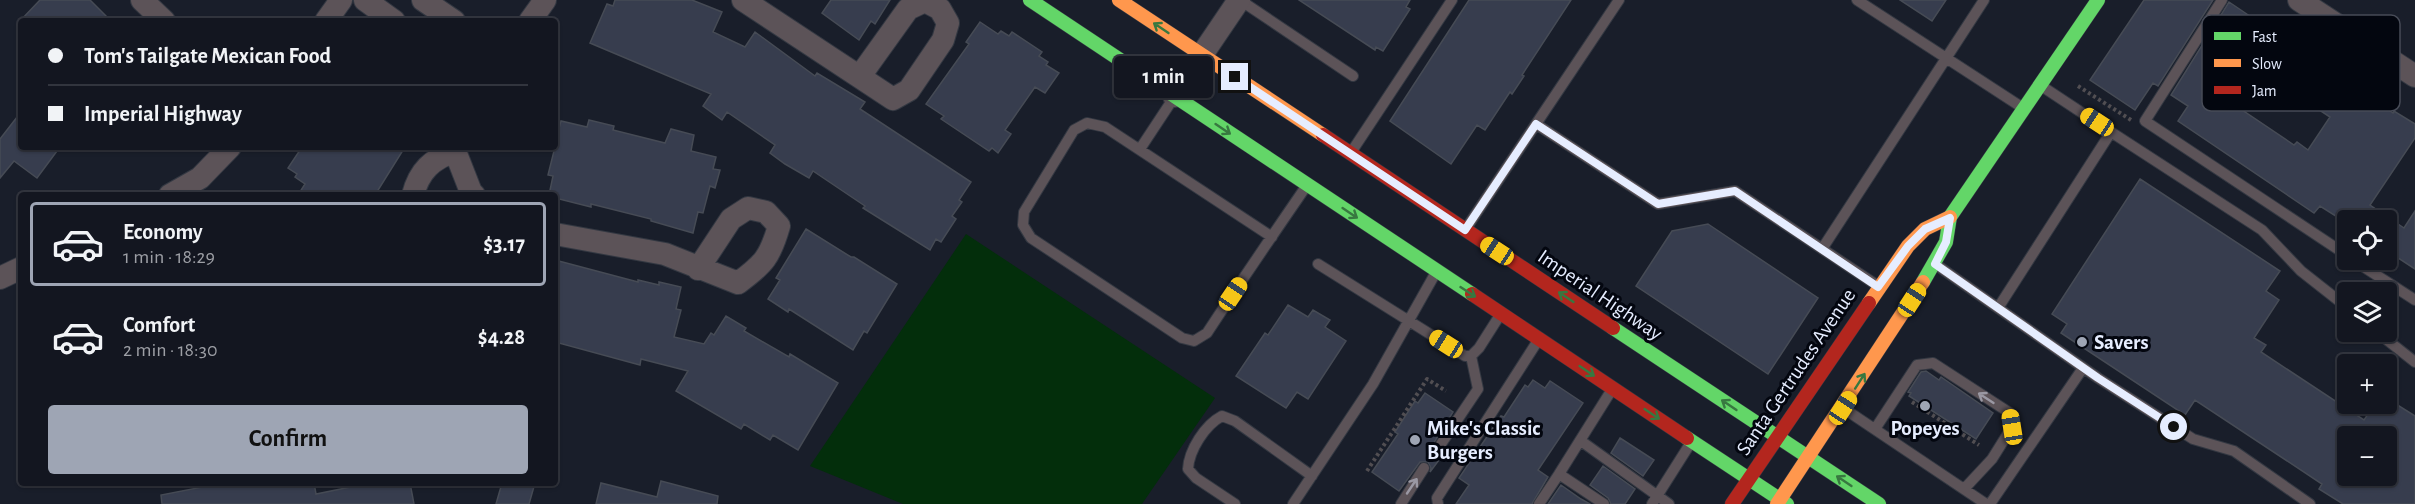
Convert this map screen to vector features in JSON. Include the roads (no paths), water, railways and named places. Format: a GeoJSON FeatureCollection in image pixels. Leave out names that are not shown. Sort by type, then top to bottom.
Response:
{"type":"FeatureCollection","features":[{"type":"Feature","properties":{"kind":"main road"},"geometry":{"type":"LineString","coordinates":[[1030,0],[1307,184],[1439,267],[1538,339],[1781,503]]}},
{"type":"Feature","properties":{"kind":"main road","name":"Imperial Highway"},"geometry":{"type":"LineString","coordinates":[[1119,0],[1350,153],[1462,234],[1879,504]]}},
{"type":"Feature","properties":{"kind":"main road","name":"Santa Gertrudes Avenue"},"geometry":{"type":"LineString","coordinates":[[1781,503],[1935,264],[1946,242],[1950,218],[2098,0]]}},
{"type":"Feature","properties":{"kind":"main road","name":"Santa Gertrudes Avenue"},"geometry":{"type":"LineString","coordinates":[[1732,504],[1908,246],[1925,229],[1950,218]]}},
{"type":"Feature","properties":{"kind":"street"},"geometry":{"type":"LineString","coordinates":[[142,0],[161,18]]}},
{"type":"Feature","properties":{"kind":"street"},"geometry":{"type":"LineString","coordinates":[[328,18],[341,0]]}},
{"type":"Feature","properties":{"kind":"street"},"geometry":{"type":"LineString","coordinates":[[364,0],[390,18]]}},
{"type":"Feature","properties":{"kind":"street"},"geometry":{"type":"LineString","coordinates":[[423,0],[450,18]]}},
{"type":"Feature","properties":{"kind":"street"},"geometry":{"type":"LineString","coordinates":[[532,18],[545,0]]}},
{"type":"Feature","properties":{"kind":"street"},"geometry":{"type":"LineString","coordinates":[[742,0],[860,76]]}},
{"type":"Feature","properties":{"kind":"street"},"geometry":{"type":"LineString","coordinates":[[1174,96],[1240,0]]}},
{"type":"Feature","properties":{"kind":"street"},"geometry":{"type":"LineString","coordinates":[[2299,0],[2322,15]]}},
{"type":"Feature","properties":{"kind":"street"},"geometry":{"type":"LineString","coordinates":[[2400,66],[2415,76]]}},
{"type":"Feature","properties":{"kind":"street"},"geometry":{"type":"LineString","coordinates":[[175,192],[200,178],[227,150]]}},
{"type":"Feature","properties":{"kind":"street"},"geometry":{"type":"LineString","coordinates":[[414,192],[420,174],[440,156],[454,150]]}},
{"type":"Feature","properties":{"kind":"street"},"geometry":{"type":"LineString","coordinates":[[456,150],[471,192]]}},
{"type":"Feature","properties":{"kind":"street"},"geometry":{"type":"LineString","coordinates":[[558,235],[666,254],[698,268]]}},
{"type":"Feature","properties":{"kind":"lane"},"geometry":{"type":"LineString","coordinates":[[1240,0],[1353,76]]}},
{"type":"Feature","properties":{"kind":"lane"},"geometry":{"type":"LineString","coordinates":[[1350,153],[1452,0]]}},
{"type":"Feature","properties":{"kind":"lane"},"geometry":{"type":"LineString","coordinates":[[1462,234],[1619,0]]}},
{"type":"Feature","properties":{"kind":"lane"},"geometry":{"type":"LineString","coordinates":[[1857,0],[2025,109]]}},
{"type":"Feature","properties":{"kind":"lane"},"geometry":{"type":"LineString","coordinates":[[1822,249],[1984,0]]}},
{"type":"Feature","properties":{"kind":"lane"},"geometry":{"type":"LineString","coordinates":[[2212,15],[2222,0]]}},
{"type":"Feature","properties":{"kind":"lane"},"geometry":{"type":"LineString","coordinates":[[2202,31],[2145,121],[2337,249]]}},
{"type":"Feature","properties":{"kind":"lane"},"geometry":{"type":"LineString","coordinates":[[2040,86],[2262,230],[2301,271],[2337,299]]}},
{"type":"Feature","properties":{"kind":"lane"},"geometry":{"type":"LineString","coordinates":[[1140,149],[1174,96]]}},
{"type":"Feature","properties":{"kind":"lane"},"geometry":{"type":"LineString","coordinates":[[1272,237],[1105,127],[1087,123],[1074,130],[1024,212],[1023,225],[1031,238],[1182,338],[1194,341],[1207,333],[1272,237],[1307,184]]}},
{"type":"Feature","properties":{"kind":"lane"},"geometry":{"type":"LineString","coordinates":[[1536,124],[1658,204],[1735,191],[1878,287]]}},
{"type":"Feature","properties":{"kind":"lane"},"geometry":{"type":"LineString","coordinates":[[1998,308],[2111,132]]}},
{"type":"Feature","properties":{"kind":"lane"},"geometry":{"type":"LineString","coordinates":[[1318,264],[1465,356],[1471,356],[1479,348],[1501,313]]}},
{"type":"Feature","properties":{"kind":"lane"},"geometry":{"type":"LineString","coordinates":[[1935,264],[2083,368],[2193,439],[2234,451],[2306,503]]}},
{"type":"Feature","properties":{"kind":"lane"},"geometry":{"type":"LineString","coordinates":[[1293,504],[1373,384],[1439,267]]}},
{"type":"Feature","properties":{"kind":"lane"},"geometry":{"type":"LineString","coordinates":[[2369,270],[2415,300]]}},
{"type":"Feature","properties":{"kind":"lane"},"geometry":{"type":"LineString","coordinates":[[1438,504],[1437,498],[1538,339]]}},
{"type":"Feature","properties":{"kind":"lane"},"geometry":{"type":"LineString","coordinates":[[2390,342],[2415,362]]}},
{"type":"Feature","properties":{"kind":"lane"},"geometry":{"type":"LineString","coordinates":[[1437,450],[1478,389],[1471,356]]}},
{"type":"Feature","properties":{"kind":"lane"},"geometry":{"type":"LineString","coordinates":[[1875,429],[1917,365],[1933,363],[2010,413],[2012,427],[1992,459],[1964,489]]}},
{"type":"Feature","properties":{"kind":"lane"},"geometry":{"type":"LineString","coordinates":[[1843,408],[1988,504],[2083,368]]}},
{"type":"Feature","properties":{"kind":"lane"},"geometry":{"type":"LineString","coordinates":[[1539,504],[1581,441],[1612,388]]}},
{"type":"Feature","properties":{"kind":"lane"},"geometry":{"type":"LineString","coordinates":[[1236,504],[1196,478],[1188,469],[1188,457],[1212,421],[1222,416],[1235,422],[1312,476]]}},
{"type":"Feature","properties":{"kind":"lane"},"geometry":{"type":"LineString","coordinates":[[1581,441],[1655,499],[1669,504]]}},
{"type":"Feature","properties":{"kind":"lane"},"geometry":{"type":"LineString","coordinates":[[1655,499],[1691,441]]}},
{"type":"Feature","properties":{"kind":"lane"},"geometry":{"type":"LineString","coordinates":[[1401,504],[1424,468]]}},
{"type":"Feature","properties":{"kind":"lane"},"geometry":{"type":"LineString","coordinates":[[1559,474],[1604,504]]}},
{"type":"Feature","properties":{"kind":"place","name":"Savers"},"geometry":{"type":"Point","coordinates":[2082,342]}},
{"type":"Feature","properties":{"kind":"place","name":"Popeyes"},"geometry":{"type":"Point","coordinates":[1925,406]}},
{"type":"Feature","properties":{"kind":"place","name":"Mike's Classic Burgers"},"geometry":{"type":"Point","coordinates":[1415,440]}}]}
